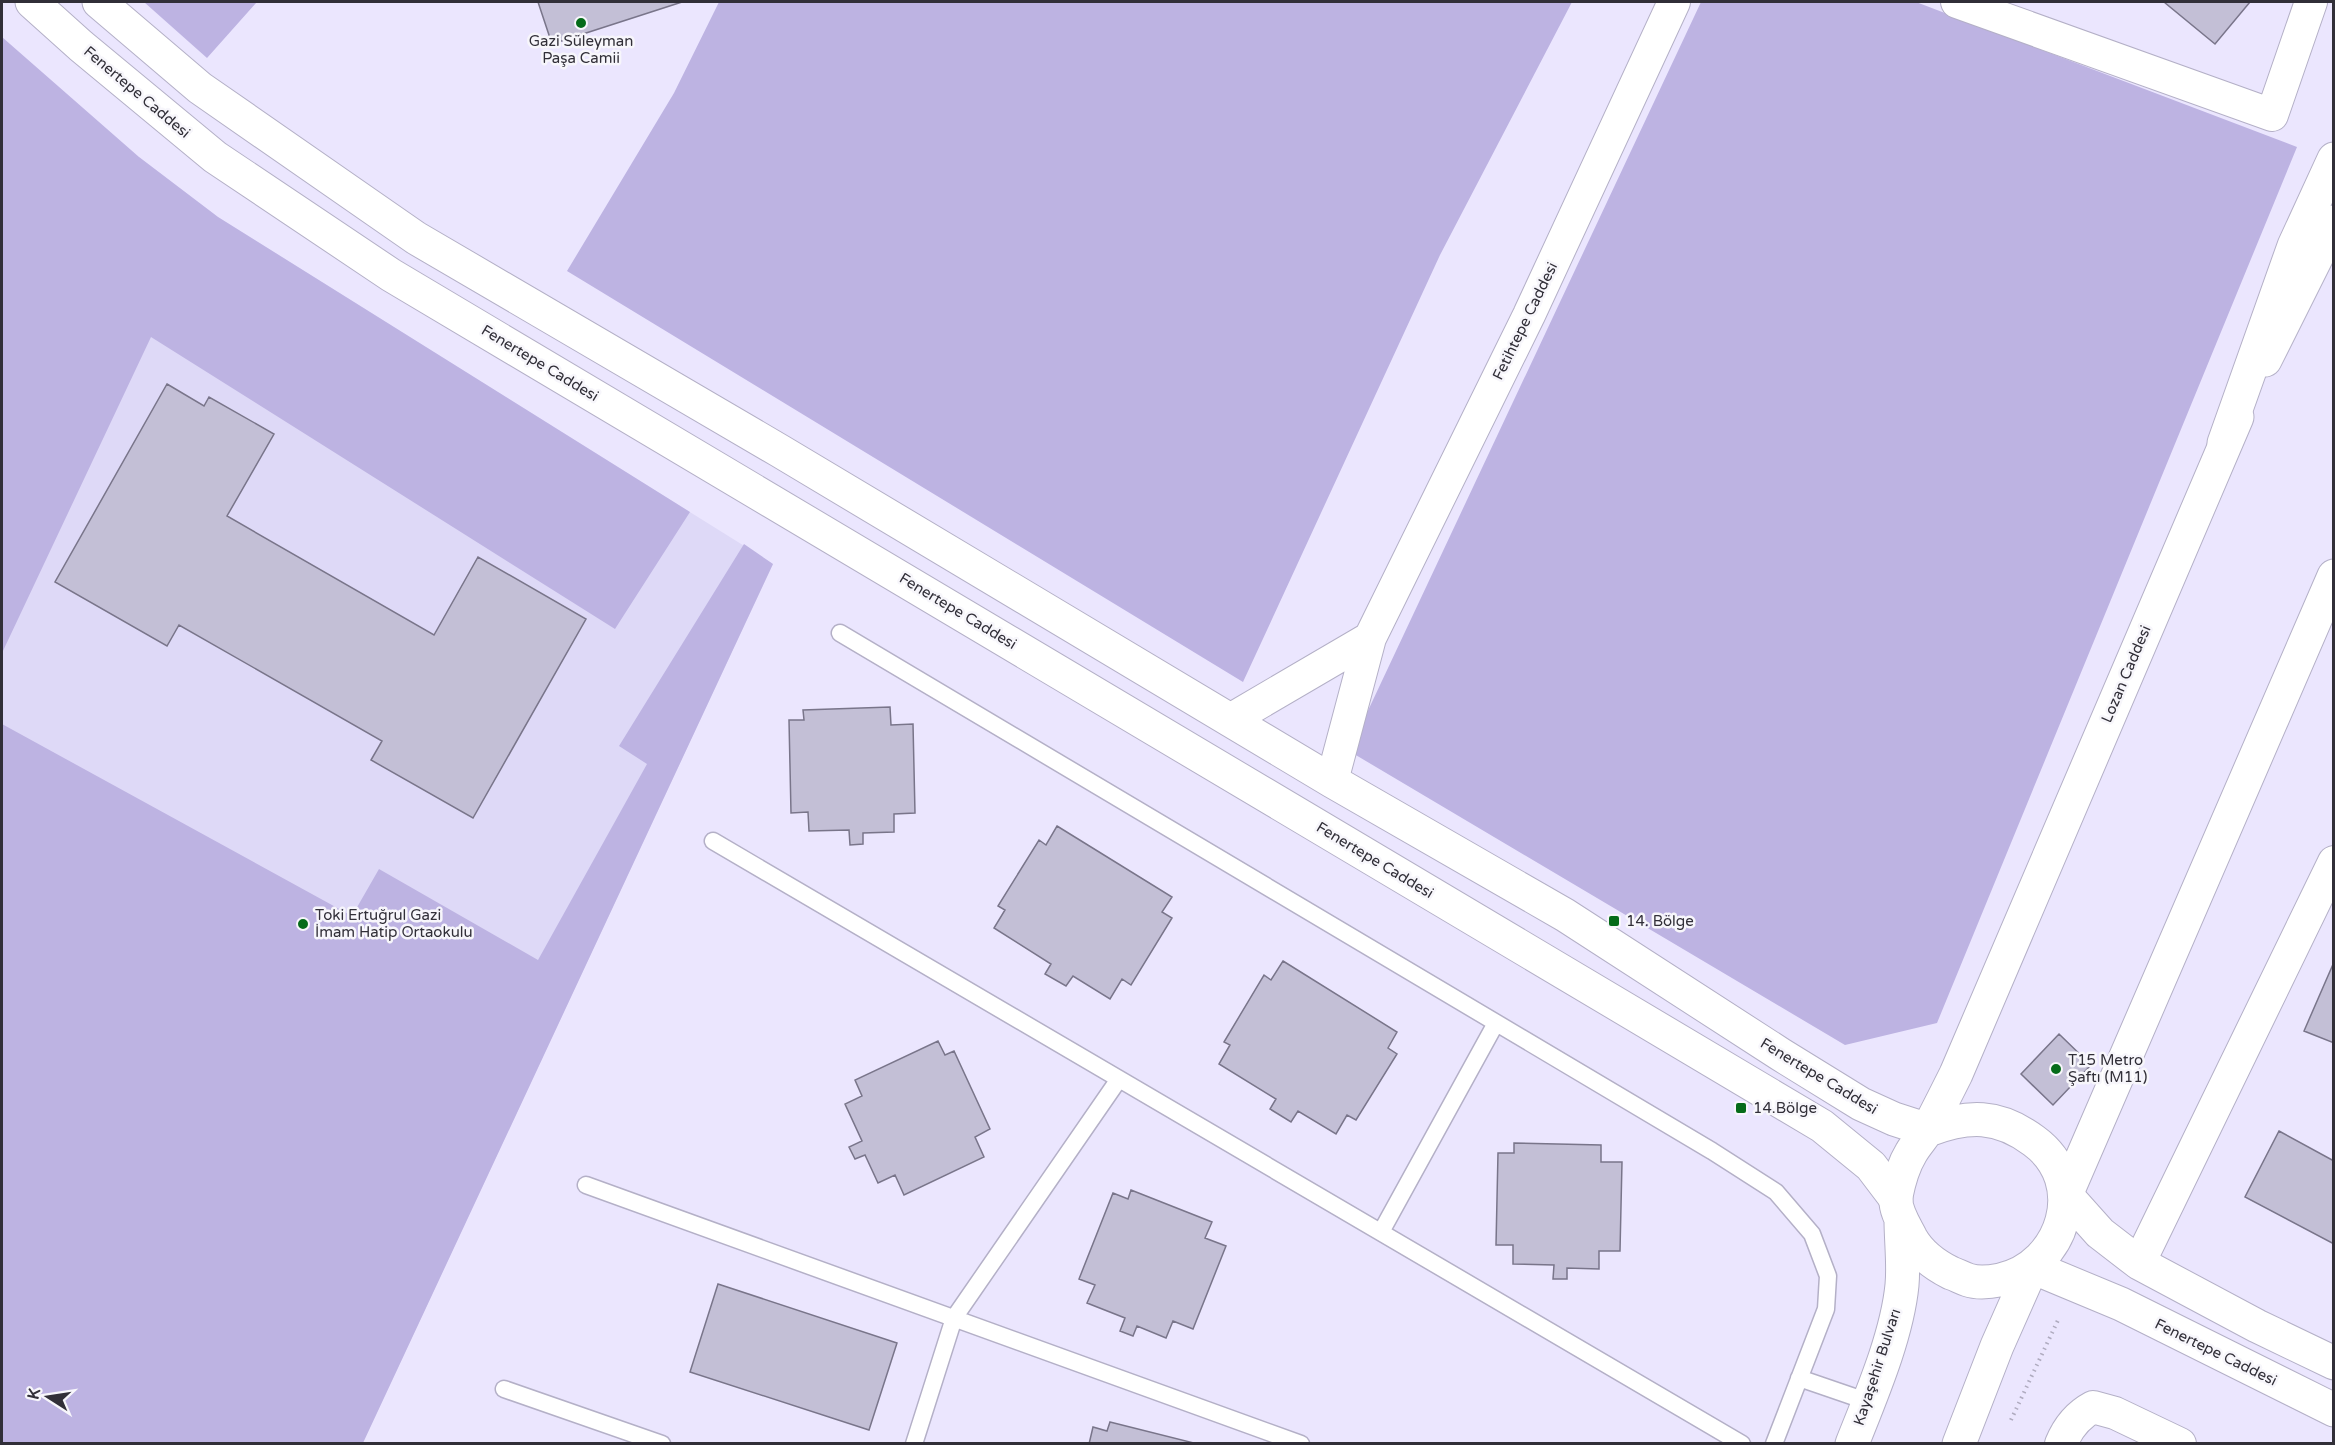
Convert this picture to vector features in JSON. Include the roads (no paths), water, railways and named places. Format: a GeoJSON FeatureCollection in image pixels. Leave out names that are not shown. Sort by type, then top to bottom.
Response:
{"type":"FeatureCollection","features":[{"type":"Feature","properties":{"kind":"main road","name":"Fenertepe Caddesi"},"geometry":{"type":"LineString","coordinates":[[32,2],[214,157],[391,275],[1822,1126],[1871,1166],[1898,1209]]}},
{"type":"Feature","properties":{"kind":"main road","name":"Fenertepe Caddesi"},"geometry":{"type":"LineString","coordinates":[[99,2],[200,88],[416,238],[780,451],[1332,781],[1565,915],[1861,1104],[1894,1119],[1928,1130]]}},
{"type":"Feature","properties":{"kind":"main road"},"geometry":{"type":"LineString","coordinates":[[2224,443],[2294,246],[2334,159]]}},
{"type":"Feature","properties":{"kind":"main road","name":"Lozan Caddesi"},"geometry":{"type":"LineString","coordinates":[[1928,1130],[1956,1074],[2224,443],[2334,222]]}},
{"type":"Feature","properties":{"kind":"main road"},"geometry":{"type":"LineString","coordinates":[[2334,576],[2066,1195],[2058,1231],[2047,1252],[2032,1267],[2014,1277],[1992,1281],[1970,1280],[1938,1267],[1916,1247],[1898,1209],[1901,1175],[1910,1155],[1928,1130],[1950,1122],[1987,1119],[2005,1124],[2022,1132],[2049,1154],[2061,1177],[2066,1195],[2100,1233],[2139,1263],[2257,1326],[2334,1363]]}},
{"type":"Feature","properties":{"kind":"main road","name":"Kayaşehir Bulvarı"},"geometry":{"type":"LineString","coordinates":[[1852,1443],[1869,1402],[1893,1328],[1902,1285],[1898,1209]]}},
{"type":"Feature","properties":{"kind":"main road","name":"Fenertepe Caddesi"},"geometry":{"type":"LineString","coordinates":[[2032,1267],[2121,1304],[2334,1410]]}},
{"type":"Feature","properties":{"kind":"main road"},"geometry":{"type":"LineString","coordinates":[[1959,1443],[1997,1346],[2032,1267]]}},
{"type":"Feature","properties":{"kind":"street","name":"Fetihtepe Caddesi"},"geometry":{"type":"LineString","coordinates":[[1332,781],[1370,638],[1529,315],[1674,2]]}},
{"type":"Feature","properties":{"kind":"street"},"geometry":{"type":"LineString","coordinates":[[1958,2],[2272,116],[2311,2]]}},
{"type":"Feature","properties":{"kind":"street"},"geometry":{"type":"LineString","coordinates":[[1230,720],[1370,638]]}},
{"type":"Feature","properties":{"kind":"street"},"geometry":{"type":"LineString","coordinates":[[2139,1263],[2334,862]]}},
{"type":"Feature","properties":{"kind":"street"},"geometry":{"type":"LineString","coordinates":[[2061,1443],[2080,1414],[2093,1407],[2115,1413],[2180,1443]]}},
{"type":"Feature","properties":{"kind":"lane"},"geometry":{"type":"LineString","coordinates":[[840,633],[1713,1151],[1776,1192],[1812,1233],[1828,1276],[1826,1309],[1774,1443]]}},
{"type":"Feature","properties":{"kind":"lane"},"geometry":{"type":"LineString","coordinates":[[713,841],[1742,1443]]}},
{"type":"Feature","properties":{"kind":"lane"},"geometry":{"type":"LineString","coordinates":[[1381,1232],[1496,1023]]}},
{"type":"Feature","properties":{"kind":"lane"},"geometry":{"type":"LineString","coordinates":[[914,1443],[954,1318],[1119,1079]]}},
{"type":"Feature","properties":{"kind":"lane"},"geometry":{"type":"LineString","coordinates":[[586,1185],[1300,1443]]}},
{"type":"Feature","properties":{"kind":"lane"},"geometry":{"type":"LineString","coordinates":[[1799,1378],[1869,1402]]}},
{"type":"Feature","properties":{"kind":"lane"},"geometry":{"type":"LineString","coordinates":[[504,1389],[662,1443]]}},
{"type":"Feature","properties":{"kind":"place","name":"Gazi Süleyman Paşa Camii"},"geometry":{"type":"Point","coordinates":[581,23]}},
{"type":"Feature","properties":{"kind":"place","name":"14. Bölge"},"geometry":{"type":"Point","coordinates":[1614,921]}},
{"type":"Feature","properties":{"kind":"place","name":"Toki Ertuğrul Gazi İmam Hatip Ortaokulu"},"geometry":{"type":"Point","coordinates":[303,924]}},
{"type":"Feature","properties":{"kind":"place","name":"T15 Metro Şaftı (M11)"},"geometry":{"type":"Point","coordinates":[2056,1069]}},
{"type":"Feature","properties":{"kind":"place","name":"14.Bölge"},"geometry":{"type":"Point","coordinates":[1741,1108]}}]}
